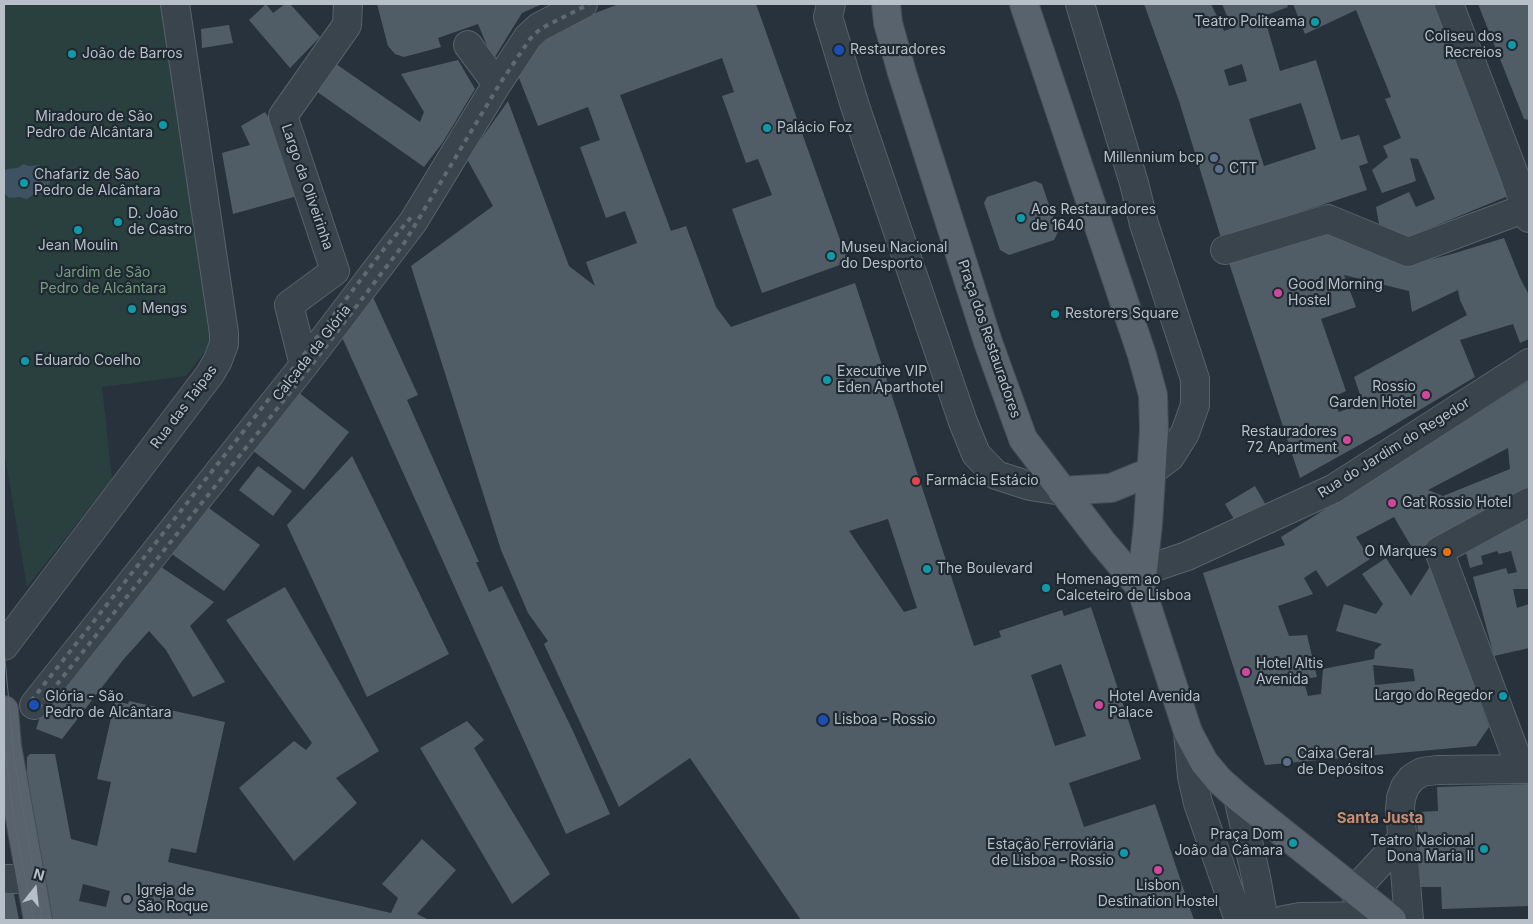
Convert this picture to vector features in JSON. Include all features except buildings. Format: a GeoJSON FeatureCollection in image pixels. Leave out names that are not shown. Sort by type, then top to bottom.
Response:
{"type":"FeatureCollection","features":[{"type":"Feature","properties":{"kind":"main road","name":"Praça dos Restauradores"},"geometry":{"type":"LineString","coordinates":[[886,4],[888,23],[902,73],[988,342],[1023,439],[1102,542],[1142,579]]}},
{"type":"Feature","properties":{"kind":"main road"},"geometry":{"type":"LineString","coordinates":[[1024,4],[1142,355],[1153,395],[1154,430],[1148,524],[1142,579],[1188,732],[1204,762],[1219,780],[1354,890],[1396,919]]}},
{"type":"Feature","properties":{"kind":"main road"},"geometry":{"type":"LineString","coordinates":[[1062,492],[1111,488],[1150,472]]}},
{"type":"Feature","properties":{"kind":"main road"},"geometry":{"type":"LineString","coordinates":[[4,710],[17,879],[38,920]]}},
{"type":"Feature","properties":{"kind":"street","name":"Rua das Taipas"},"geometry":{"type":"LineString","coordinates":[[4,646],[210,374],[224,344],[224,333],[175,4]]}},
{"type":"Feature","properties":{"kind":"street","name":"Largo da Oliveirinha"},"geometry":{"type":"LineString","coordinates":[[304,365],[289,305],[335,271],[283,116],[347,25],[348,4]]}},
{"type":"Feature","properties":{"kind":"street","name":"Calçada da Glória"},"geometry":{"type":"LineString","coordinates":[[34,704],[304,365],[413,222],[497,84],[528,37],[539,26],[583,4]]}},
{"type":"Feature","properties":{"kind":"street"},"geometry":{"type":"LineString","coordinates":[[1080,4],[1134,183],[1144,224],[1195,380],[1195,405],[1185,433],[1170,457],[1150,472]]}},
{"type":"Feature","properties":{"kind":"street"},"geometry":{"type":"LineString","coordinates":[[1225,250],[1328,218],[1408,252],[1528,213],[1522,172],[1449,4]]}},
{"type":"Feature","properties":{"kind":"street"},"geometry":{"type":"LineString","coordinates":[[826,8],[876,169],[963,422],[976,454],[996,475],[1030,486],[1062,492]]}},
{"type":"Feature","properties":{"kind":"street"},"geometry":{"type":"LineString","coordinates":[[468,45],[497,84]]}},
{"type":"Feature","properties":{"kind":"street","name":"Rua do Jardim do Regedor"},"geometry":{"type":"LineString","coordinates":[[1142,579],[1187,556],[1333,489],[1529,363]]}},
{"type":"Feature","properties":{"kind":"street"},"geometry":{"type":"LineString","coordinates":[[1284,920],[1300,917],[1396,919],[1402,839],[1401,798],[1405,787],[1412,778],[1422,772],[1437,770],[1525,769],[1480,660],[1439,551],[1529,502]]}},
{"type":"Feature","properties":{"kind":"street"},"geometry":{"type":"LineString","coordinates":[[1188,732],[1195,790],[1239,920]]}},
{"type":"Feature","properties":{"kind":"street"},"geometry":{"type":"LineString","coordinates":[[1238,796],[1264,920]]}},
{"type":"Feature","properties":{"kind":"street"},"geometry":{"type":"LineString","coordinates":[[1354,890],[1402,839]]}},
{"type":"Feature","properties":{"kind":"green space","name":"Jardim de São Pedro de Alcântara"},"geometry":{"type":"Polygon","coordinates":[[[4,4],[164,4],[212,342],[186,376],[102,387],[112,479],[27,587],[4,451],[4,4]]]}},
{"type":"Feature","properties":{"kind":"water"},"geometry":{"type":"Polygon","coordinates":[[[23,164],[29,166],[39,165],[52,179],[43,194],[33,195],[27,199],[20,197],[9,198],[4,193],[4,172],[6,169],[18,168],[23,164]]]}},
{"type":"Feature","properties":{"kind":"tram line"},"geometry":{"type":"LineString","coordinates":[[4,648],[14,757],[42,920]]}},
{"type":"Feature","properties":{"kind":"tram line"},"geometry":{"type":"LineString","coordinates":[[4,742],[15,826],[34,920]]}},
{"type":"Feature","properties":{"kind":"railway"},"geometry":{"type":"LineString","coordinates":[[38,708],[308,370],[403,245],[499,85],[530,39],[540,29],[589,4]]}},
{"type":"Feature","properties":{"kind":"railway"},"geometry":{"type":"LineString","coordinates":[[31,701],[302,357],[384,249],[413,215]]}},
{"type":"Feature","properties":{"kind":"place","name":"Teatro Politeama"},"geometry":{"type":"Point","coordinates":[1315,22]}},
{"type":"Feature","properties":{"kind":"place","name":"Coliseu dos Recreios"},"geometry":{"type":"Point","coordinates":[1512,45]}},
{"type":"Feature","properties":{"kind":"place","name":"Restauradores"},"geometry":{"type":"Point","coordinates":[839,50]}},
{"type":"Feature","properties":{"kind":"place","name":"João de Barros"},"geometry":{"type":"Point","coordinates":[72,54]}},
{"type":"Feature","properties":{"kind":"place","name":"Miradouro de São Pedro de Alcântara"},"geometry":{"type":"Point","coordinates":[163,125]}},
{"type":"Feature","properties":{"kind":"place","name":"Palácio Foz"},"geometry":{"type":"Point","coordinates":[767,128]}},
{"type":"Feature","properties":{"kind":"place","name":"Millennium bcp"},"geometry":{"type":"Point","coordinates":[1214,158]}},
{"type":"Feature","properties":{"kind":"place","name":"CTT"},"geometry":{"type":"Point","coordinates":[1219,169]}},
{"type":"Feature","properties":{"kind":"place","name":"Chafariz de São Pedro de Alcântara"},"geometry":{"type":"Point","coordinates":[24,183]}},
{"type":"Feature","properties":{"kind":"place","name":"Aos Restauradores de 1640"},"geometry":{"type":"Point","coordinates":[1021,218]}},
{"type":"Feature","properties":{"kind":"place","name":"D. João de Castro"},"geometry":{"type":"Point","coordinates":[118,222]}},
{"type":"Feature","properties":{"kind":"place","name":"Jean Moulin"},"geometry":{"type":"Point","coordinates":[78,230]}},
{"type":"Feature","properties":{"kind":"place","name":"Museu Nacional do Desporto"},"geometry":{"type":"Point","coordinates":[831,256]}},
{"type":"Feature","properties":{"kind":"place","name":"Good Morning Hostel"},"geometry":{"type":"Point","coordinates":[1278,293]}},
{"type":"Feature","properties":{"kind":"place","name":"Mengs"},"geometry":{"type":"Point","coordinates":[132,309]}},
{"type":"Feature","properties":{"kind":"place","name":"Restorers Square"},"geometry":{"type":"Point","coordinates":[1055,314]}},
{"type":"Feature","properties":{"kind":"place","name":"Eduardo Coelho"},"geometry":{"type":"Point","coordinates":[25,361]}},
{"type":"Feature","properties":{"kind":"place","name":"Executive VIP Eden Aparthotel"},"geometry":{"type":"Point","coordinates":[827,380]}},
{"type":"Feature","properties":{"kind":"place","name":"Rossio Garden Hotel"},"geometry":{"type":"Point","coordinates":[1426,395]}},
{"type":"Feature","properties":{"kind":"place","name":"Restauradores 72 Apartment"},"geometry":{"type":"Point","coordinates":[1347,440]}},
{"type":"Feature","properties":{"kind":"place","name":"Farmácia Estácio"},"geometry":{"type":"Point","coordinates":[916,481]}},
{"type":"Feature","properties":{"kind":"place","name":"Gat Rossio Hotel"},"geometry":{"type":"Point","coordinates":[1392,503]}},
{"type":"Feature","properties":{"kind":"place","name":"O Marques"},"geometry":{"type":"Point","coordinates":[1447,552]}},
{"type":"Feature","properties":{"kind":"place","name":"The Boulevard"},"geometry":{"type":"Point","coordinates":[927,569]}},
{"type":"Feature","properties":{"kind":"place","name":"Homenagem ao Calceteiro de Lisboa"},"geometry":{"type":"Point","coordinates":[1046,588]}},
{"type":"Feature","properties":{"kind":"place","name":"Hotel Altis Avenida"},"geometry":{"type":"Point","coordinates":[1246,672]}},
{"type":"Feature","properties":{"kind":"place","name":"Largo do Regedor"},"geometry":{"type":"Point","coordinates":[1503,696]}},
{"type":"Feature","properties":{"kind":"place","name":"Glória - São Pedro de Alcântara"},"geometry":{"type":"Point","coordinates":[34,705]}},
{"type":"Feature","properties":{"kind":"place","name":"Hotel Avenida Palace"},"geometry":{"type":"Point","coordinates":[1099,705]}},
{"type":"Feature","properties":{"kind":"place","name":"Lisboa - Rossio"},"geometry":{"type":"Point","coordinates":[823,720]}},
{"type":"Feature","properties":{"kind":"place","name":"Caixa Geral de Depósitos"},"geometry":{"type":"Point","coordinates":[1287,762]}},
{"type":"Feature","properties":{"kind":"place","name":"Praça Dom João da Câmara"},"geometry":{"type":"Point","coordinates":[1293,843]}},
{"type":"Feature","properties":{"kind":"place","name":"Teatro Nacional Dona Maria II"},"geometry":{"type":"Point","coordinates":[1484,849]}},
{"type":"Feature","properties":{"kind":"place","name":"Estação Ferroviária de Lisboa - Rossio"},"geometry":{"type":"Point","coordinates":[1124,853]}},
{"type":"Feature","properties":{"kind":"place","name":"Lisbon Destination Hostel"},"geometry":{"type":"Point","coordinates":[1158,870]}},
{"type":"Feature","properties":{"kind":"place","name":"Igreja de São Roque"},"geometry":{"type":"Point","coordinates":[127,899]}},
{"type":"Feature","properties":{"kind":"district","name":"Santa Justa"},"geometry":{"type":"Point","coordinates":[1380,818]}}]}
